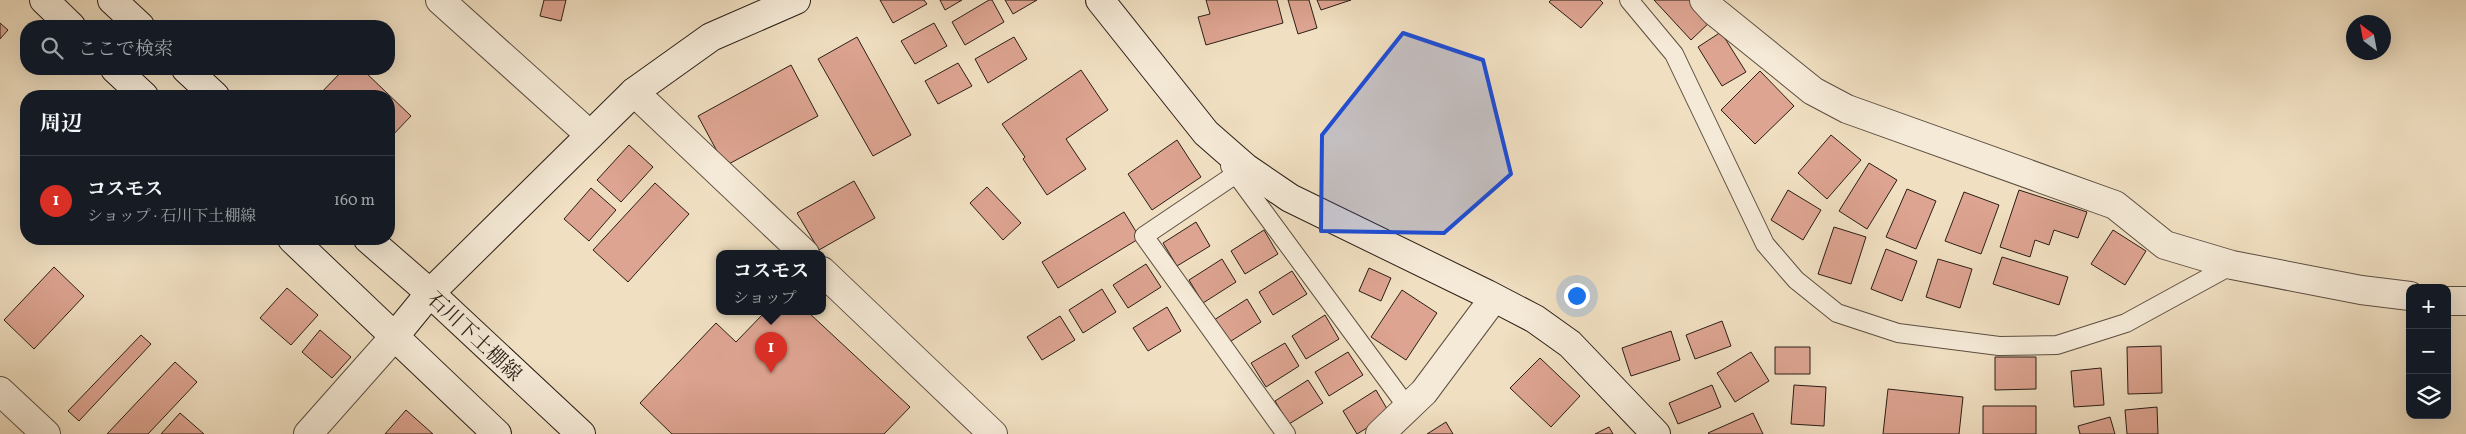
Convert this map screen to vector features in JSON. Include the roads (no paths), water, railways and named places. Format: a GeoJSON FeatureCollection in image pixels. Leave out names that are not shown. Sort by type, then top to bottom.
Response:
{"type":"FeatureCollection","features":[{"type":"Feature","properties":{"kind":"street"},"geometry":{"type":"LineString","coordinates":[[44,0],[65,20]]}},
{"type":"Feature","properties":{"kind":"street"},"geometry":{"type":"LineString","coordinates":[[112,0],[134,20]]}},
{"type":"Feature","properties":{"kind":"street"},"geometry":{"type":"LineString","coordinates":[[440,0],[590,135]]}},
{"type":"Feature","properties":{"kind":"street"},"geometry":{"type":"LineString","coordinates":[[308,434],[430,294],[634,92],[711,37],[796,0]]}},
{"type":"Feature","properties":{"kind":"street"},"geometry":{"type":"LineString","coordinates":[[1100,0],[1206,133],[1246,168],[1290,198],[1535,319],[1570,344],[1656,434]]}},
{"type":"Feature","properties":{"kind":"street"},"geometry":{"type":"LineString","coordinates":[[1704,0],[1714,11],[1813,91],[1847,109],[2115,205],[2165,245],[2232,265],[2361,290],[2406,296]]}},
{"type":"Feature","properties":{"kind":"street"},"geometry":{"type":"LineString","coordinates":[[121,75],[138,90]]}},
{"type":"Feature","properties":{"kind":"street"},"geometry":{"type":"LineString","coordinates":[[192,75],[209,90]]}},
{"type":"Feature","properties":{"kind":"street"},"geometry":{"type":"LineString","coordinates":[[634,92],[801,250]]}},
{"type":"Feature","properties":{"kind":"street"},"geometry":{"type":"LineString","coordinates":[[298,245],[497,434]]}},
{"type":"Feature","properties":{"kind":"street","name":"石川下土棚線"},"geometry":{"type":"LineString","coordinates":[[375,245],[581,434]]}},
{"type":"Feature","properties":{"kind":"street"},"geometry":{"type":"LineString","coordinates":[[826,275],[993,434]]}},
{"type":"Feature","properties":{"kind":"street"},"geometry":{"type":"LineString","coordinates":[[1380,434],[1424,392],[1494,298]]}},
{"type":"Feature","properties":{"kind":"street"},"geometry":{"type":"LineString","coordinates":[[2451,301],[2466,301]]}},
{"type":"Feature","properties":{"kind":"street"},"geometry":{"type":"LineString","coordinates":[[0,391],[46,434]]}},
{"type":"Feature","properties":{"kind":"lane"},"geometry":{"type":"LineString","coordinates":[[1629,0],[1674,54],[1765,244],[1796,280],[1836,313],[1898,333],[1999,346],[2057,346],[2126,323],[2232,265]]}},
{"type":"Feature","properties":{"kind":"lane"},"geometry":{"type":"LineString","coordinates":[[1206,133],[1408,408]]}},
{"type":"Feature","properties":{"kind":"lane"},"geometry":{"type":"LineString","coordinates":[[1236,174],[1144,236],[1286,434]]}},
{"type":"Feature","properties":{"kind":"place","name":"コスモス"},"geometry":{"type":"Point","coordinates":[771,373]}}]}
